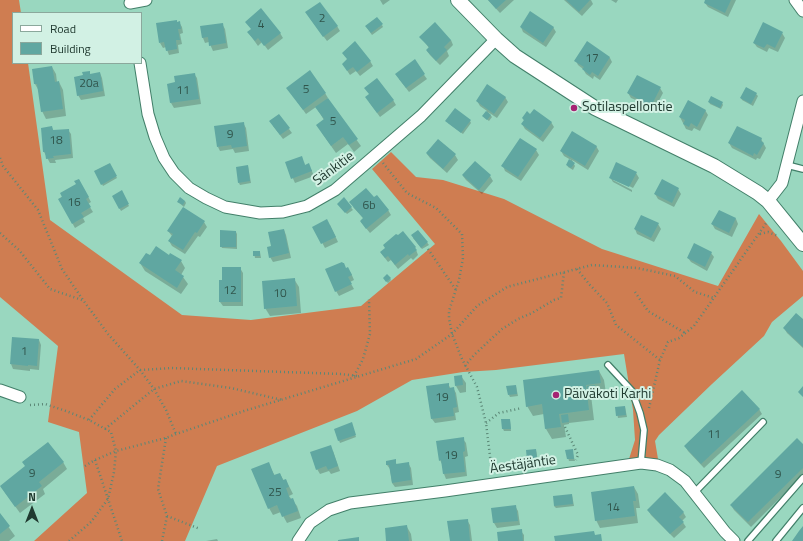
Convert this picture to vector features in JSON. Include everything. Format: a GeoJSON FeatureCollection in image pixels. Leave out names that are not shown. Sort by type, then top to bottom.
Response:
{"type":"FeatureCollection","features":[{"type":"Feature","properties":{"kind":"street"},"geometry":{"type":"LineString","coordinates":[[131,5],[146,0]]}},
{"type":"Feature","properties":{"kind":"street"},"geometry":{"type":"LineString","coordinates":[[458,0],[515,56],[595,108],[714,166],[747,186],[768,201],[803,244]]}},
{"type":"Feature","properties":{"kind":"street"},"geometry":{"type":"LineString","coordinates":[[795,0],[803,11]]}},
{"type":"Feature","properties":{"kind":"street","name":"Sänkitie"},"geometry":{"type":"LineString","coordinates":[[140,64],[148,114],[155,137],[164,158],[174,173],[189,188],[226,207],[260,213],[283,212],[307,206],[335,190],[421,116],[496,39]]}},
{"type":"Feature","properties":{"kind":"street"},"geometry":{"type":"LineString","coordinates":[[768,201],[782,183],[801,119],[803,101]]}},
{"type":"Feature","properties":{"kind":"street"},"geometry":{"type":"LineString","coordinates":[[0,390],[23,401]]}},
{"type":"Feature","properties":{"kind":"street","name":"Äestäjäntie"},"geometry":{"type":"LineString","coordinates":[[298,541],[310,523],[329,510],[350,502],[445,491],[641,463],[657,465],[670,470],[685,481],[725,532],[734,541]]}},
{"type":"Feature","properties":{"kind":"lane"},"geometry":{"type":"LineString","coordinates":[[787,165],[803,169]]}},
{"type":"Feature","properties":{"kind":"lane"},"geometry":{"type":"LineString","coordinates":[[608,365],[632,391],[640,413],[644,430],[641,463]]}},
{"type":"Feature","properties":{"kind":"lane"},"geometry":{"type":"LineString","coordinates":[[694,493],[763,422]]}},
{"type":"Feature","properties":{"kind":"lane"},"geometry":{"type":"LineString","coordinates":[[748,541],[803,478]]}},
{"type":"Feature","properties":{"kind":"lane"},"geometry":{"type":"LineString","coordinates":[[776,541],[803,508]]}},
{"type":"Feature","properties":{"kind":"path"},"geometry":{"type":"LineString","coordinates":[[377,155],[407,193],[436,208],[462,234],[463,258],[456,290],[449,311],[452,334],[477,387],[486,423],[493,484]]}},
{"type":"Feature","properties":{"kind":"path"},"geometry":{"type":"LineString","coordinates":[[0,158],[3,166],[38,210],[62,269],[108,334],[140,370],[154,389],[166,410],[176,434]]}},
{"type":"Feature","properties":{"kind":"path"},"geometry":{"type":"LineString","coordinates":[[644,430],[660,360],[668,342],[679,338],[694,326],[768,220]]}},
{"type":"Feature","properties":{"kind":"path"},"geometry":{"type":"LineString","coordinates":[[759,234],[768,232],[782,237]]}},
{"type":"Feature","properties":{"kind":"path"},"geometry":{"type":"LineString","coordinates":[[0,233],[18,250],[50,289],[83,300]]}},
{"type":"Feature","properties":{"kind":"path"},"geometry":{"type":"LineString","coordinates":[[428,249],[456,290]]}},
{"type":"Feature","properties":{"kind":"path"},"geometry":{"type":"LineString","coordinates":[[85,466],[116,451],[166,438],[282,400],[416,359],[452,334],[477,306],[507,287],[592,265],[637,268],[675,276],[695,292],[714,298]]}},
{"type":"Feature","properties":{"kind":"path"},"geometry":{"type":"LineString","coordinates":[[577,269],[607,303],[616,325],[660,360]]}},
{"type":"Feature","properties":{"kind":"path"},"geometry":{"type":"LineString","coordinates":[[466,366],[474,355],[502,329],[554,300],[561,298],[564,272]]}},
{"type":"Feature","properties":{"kind":"path"},"geometry":{"type":"LineString","coordinates":[[636,292],[648,311],[685,333]]}},
{"type":"Feature","properties":{"kind":"path"},"geometry":{"type":"LineString","coordinates":[[354,376],[363,359],[370,334],[369,299]]}},
{"type":"Feature","properties":{"kind":"path"},"geometry":{"type":"LineString","coordinates":[[90,420],[115,388],[140,370],[171,368],[360,376]]}},
{"type":"Feature","properties":{"kind":"path"},"geometry":{"type":"LineString","coordinates":[[105,428],[154,389],[181,380],[231,388],[282,400]]}},
{"type":"Feature","properties":{"kind":"path"},"geometry":{"type":"LineString","coordinates":[[23,401],[45,404],[90,420],[111,432],[116,451],[114,472],[108,499],[91,522],[69,541]]}},
{"type":"Feature","properties":{"kind":"path"},"geometry":{"type":"LineString","coordinates":[[486,423],[499,413],[522,408]]}},
{"type":"Feature","properties":{"kind":"path"},"geometry":{"type":"LineString","coordinates":[[565,427],[578,455],[576,463]]}},
{"type":"Feature","properties":{"kind":"path"},"geometry":{"type":"LineString","coordinates":[[162,541],[167,516],[158,489],[166,438]]}},
{"type":"Feature","properties":{"kind":"path"},"geometry":{"type":"LineString","coordinates":[[95,460],[122,541]]}},
{"type":"Feature","properties":{"kind":"path"},"geometry":{"type":"LineString","coordinates":[[167,516],[200,529]]}},
{"type":"Feature","properties":{"kind":"shaded area"},"geometry":{"type":"Polygon","coordinates":[[[0,0],[19,0],[21,12],[12,12],[12,64],[28,64],[50,220],[182,315],[251,320],[361,306],[435,244],[372,169],[391,152],[416,177],[443,180],[504,199],[602,249],[718,286],[759,214],[803,271],[803,296],[772,322],[764,336],[659,435],[655,441],[658,459],[629,459],[635,440],[633,410],[624,354],[496,370],[463,372],[412,380],[357,411],[217,466],[185,541],[34,541],[87,493],[79,432],[48,422],[58,346],[0,297],[0,0]]]}},
{"type":"Feature","properties":{"kind":"building"},"geometry":{"type":"Polygon","coordinates":[[[488,0],[506,0],[496,9],[488,0]]]}},
{"type":"Feature","properties":{"kind":"building"},"geometry":{"type":"Polygon","coordinates":[[[566,0],[590,0],[579,12],[566,0]]]}},
{"type":"Feature","properties":{"kind":"building"},"geometry":{"type":"Polygon","coordinates":[[[705,0],[731,0],[725,13],[704,3],[705,0]]]}},
{"type":"Feature","properties":{"kind":"building"},"geometry":{"type":"Polygon","coordinates":[[[320,2],[338,26],[323,37],[305,12],[320,2]]]}},
{"type":"Feature","properties":{"kind":"building"},"geometry":{"type":"Polygon","coordinates":[[[261,8],[281,33],[264,46],[258,38],[255,41],[247,32],[251,29],[245,22],[261,8]]]}},
{"type":"Feature","properties":{"kind":"building"},"geometry":{"type":"Polygon","coordinates":[[[530,11],[554,27],[543,43],[520,27],[530,11]]]}},
{"type":"Feature","properties":{"kind":"building"},"geometry":{"type":"Polygon","coordinates":[[[377,17],[383,24],[371,33],[365,26],[377,17]]]}},
{"type":"Feature","properties":{"kind":"building"},"geometry":{"type":"Polygon","coordinates":[[[177,20],[177,22],[180,21],[181,29],[178,29],[180,40],[176,40],[177,49],[166,51],[164,42],[159,43],[156,23],[177,20]]]}},
{"type":"Feature","properties":{"kind":"building"},"geometry":{"type":"Polygon","coordinates":[[[435,22],[451,40],[444,47],[447,50],[436,61],[426,50],[429,47],[419,37],[435,22]]]}},
{"type":"Feature","properties":{"kind":"building"},"geometry":{"type":"Polygon","coordinates":[[[763,22],[783,32],[775,48],[767,44],[764,48],[753,43],[763,22]]]}},
{"type":"Feature","properties":{"kind":"building"},"geometry":{"type":"Polygon","coordinates":[[[223,23],[226,43],[209,46],[208,37],[202,38],[200,26],[223,23]]]}},
{"type":"Feature","properties":{"kind":"building"},"geometry":{"type":"Polygon","coordinates":[[[355,41],[371,61],[357,72],[353,67],[347,71],[342,64],[347,59],[342,53],[355,41]]]}},
{"type":"Feature","properties":{"kind":"building"},"geometry":{"type":"Polygon","coordinates":[[[587,41],[610,57],[598,76],[592,72],[590,75],[582,69],[584,67],[574,61],[587,41]]]}},
{"type":"Feature","properties":{"kind":"building"},"geometry":{"type":"Polygon","coordinates":[[[415,59],[425,74],[406,88],[395,74],[415,59]]]}},
{"type":"Feature","properties":{"kind":"building"},"geometry":{"type":"Polygon","coordinates":[[[52,66],[55,82],[59,81],[63,109],[41,112],[37,84],[34,84],[32,69],[52,66]]]}},
{"type":"Feature","properties":{"kind":"building"},"geometry":{"type":"Polygon","coordinates":[[[310,70],[326,93],[303,110],[286,88],[310,70]]]}},
{"type":"Feature","properties":{"kind":"building"},"geometry":{"type":"Polygon","coordinates":[[[90,71],[90,74],[100,72],[103,91],[77,96],[74,77],[83,75],[82,72],[90,71]]]}},
{"type":"Feature","properties":{"kind":"building"},"geometry":{"type":"Polygon","coordinates":[[[195,73],[199,99],[170,103],[167,84],[175,82],[174,76],[195,73]]]}},
{"type":"Feature","properties":{"kind":"building"},"geometry":{"type":"Polygon","coordinates":[[[637,75],[661,87],[650,108],[637,101],[638,99],[627,93],[637,75]]]}},
{"type":"Feature","properties":{"kind":"building"},"geometry":{"type":"Polygon","coordinates":[[[377,78],[394,100],[377,113],[365,97],[369,94],[364,88],[377,78]]]}},
{"type":"Feature","properties":{"kind":"building"},"geometry":{"type":"Polygon","coordinates":[[[487,84],[506,97],[494,114],[476,101],[487,84]]]}},
{"type":"Feature","properties":{"kind":"building"},"geometry":{"type":"Polygon","coordinates":[[[746,87],[757,93],[751,104],[740,98],[746,87]]]}},
{"type":"Feature","properties":{"kind":"building"},"geometry":{"type":"Polygon","coordinates":[[[711,96],[723,102],[720,108],[708,102],[711,96]]]}},
{"type":"Feature","properties":{"kind":"building"},"geometry":{"type":"Polygon","coordinates":[[[328,98],[358,139],[349,145],[343,137],[331,146],[316,125],[324,119],[315,107],[328,98]]]}},
{"type":"Feature","properties":{"kind":"building"},"geometry":{"type":"Polygon","coordinates":[[[688,100],[706,110],[697,127],[691,123],[689,127],[683,124],[685,120],[679,117],[688,100]]]}},
{"type":"Feature","properties":{"kind":"building"},"geometry":{"type":"Polygon","coordinates":[[[455,108],[471,120],[461,133],[445,121],[455,108]]]}},
{"type":"Feature","properties":{"kind":"building"},"geometry":{"type":"Polygon","coordinates":[[[534,109],[552,122],[540,138],[521,124],[524,120],[522,118],[527,111],[530,114],[534,109]]]}},
{"type":"Feature","properties":{"kind":"building"},"geometry":{"type":"Polygon","coordinates":[[[486,111],[491,115],[487,120],[482,116],[486,111]]]}},
{"type":"Feature","properties":{"kind":"building"},"geometry":{"type":"Polygon","coordinates":[[[279,114],[290,128],[280,135],[269,121],[279,114]]]}},
{"type":"Feature","properties":{"kind":"building"},"geometry":{"type":"Polygon","coordinates":[[[244,122],[247,146],[232,148],[231,145],[217,147],[214,126],[244,122]]]}},
{"type":"Feature","properties":{"kind":"building"},"geometry":{"type":"Polygon","coordinates":[[[52,126],[53,130],[69,129],[71,154],[53,156],[54,158],[46,159],[45,152],[43,152],[41,128],[52,126]]]}},
{"type":"Feature","properties":{"kind":"building"},"geometry":{"type":"Polygon","coordinates":[[[737,126],[762,138],[761,141],[764,143],[757,155],[754,153],[753,156],[728,143],[737,126]]]}},
{"type":"Feature","properties":{"kind":"building"},"geometry":{"type":"Polygon","coordinates":[[[572,131],[597,146],[585,166],[560,151],[572,131]]]}},
{"type":"Feature","properties":{"kind":"building"},"geometry":{"type":"Polygon","coordinates":[[[520,138],[537,149],[518,177],[501,166],[520,138]]]}},
{"type":"Feature","properties":{"kind":"building"},"geometry":{"type":"Polygon","coordinates":[[[438,139],[456,154],[443,169],[426,153],[438,139]]]}},
{"type":"Feature","properties":{"kind":"building"},"geometry":{"type":"Polygon","coordinates":[[[302,156],[305,165],[309,163],[312,171],[291,179],[285,162],[302,156]]]}},
{"type":"Feature","properties":{"kind":"building"},"geometry":{"type":"Polygon","coordinates":[[[569,159],[575,163],[571,168],[566,165],[569,159]]]}},
{"type":"Feature","properties":{"kind":"building"},"geometry":{"type":"Polygon","coordinates":[[[475,161],[491,175],[479,190],[462,175],[475,161]]]}},
{"type":"Feature","properties":{"kind":"building"},"geometry":{"type":"Polygon","coordinates":[[[616,162],[637,172],[629,187],[609,178],[616,162]]]}},
{"type":"Feature","properties":{"kind":"building"},"geometry":{"type":"Polygon","coordinates":[[[110,163],[117,176],[101,185],[94,171],[110,163]]]}},
{"type":"Feature","properties":{"kind":"building"},"geometry":{"type":"Polygon","coordinates":[[[248,165],[250,181],[238,183],[236,167],[248,165]]]}},
{"type":"Feature","properties":{"kind":"building"},"geometry":{"type":"Polygon","coordinates":[[[79,179],[89,197],[86,199],[91,207],[81,213],[84,217],[72,224],[58,199],[62,197],[60,193],[76,184],[74,181],[79,179]]]}},
{"type":"Feature","properties":{"kind":"building"},"geometry":{"type":"Polygon","coordinates":[[[662,179],[679,188],[672,203],[654,194],[662,179]]]}},
{"type":"Feature","properties":{"kind":"building"},"geometry":{"type":"Polygon","coordinates":[[[366,188],[374,197],[377,195],[389,210],[366,229],[360,221],[363,218],[349,202],[366,188]]]}},
{"type":"Feature","properties":{"kind":"building"},"geometry":{"type":"Polygon","coordinates":[[[122,190],[129,204],[119,209],[112,196],[122,190]]]}},
{"type":"Feature","properties":{"kind":"building"},"geometry":{"type":"Polygon","coordinates":[[[180,197],[185,201],[183,205],[177,202],[180,197]]]}},
{"type":"Feature","properties":{"kind":"building"},"geometry":{"type":"Polygon","coordinates":[[[344,197],[352,207],[345,213],[337,204],[344,197]]]}},
{"type":"Feature","properties":{"kind":"building"},"geometry":{"type":"Polygon","coordinates":[[[183,207],[205,221],[197,233],[195,232],[183,250],[168,241],[173,234],[167,231],[183,207]]]}},
{"type":"Feature","properties":{"kind":"building"},"geometry":{"type":"Polygon","coordinates":[[[719,210],[736,218],[729,233],[711,224],[719,210]]]}},
{"type":"Feature","properties":{"kind":"building"},"geometry":{"type":"Polygon","coordinates":[[[641,215],[659,223],[651,238],[634,229],[641,215]]]}},
{"type":"Feature","properties":{"kind":"building"},"geometry":{"type":"Polygon","coordinates":[[[327,219],[336,237],[321,244],[312,227],[327,219]]]}},
{"type":"Feature","properties":{"kind":"building"},"geometry":{"type":"Polygon","coordinates":[[[284,229],[289,253],[269,258],[267,247],[271,246],[268,232],[284,229]]]}},
{"type":"Feature","properties":{"kind":"building"},"geometry":{"type":"Polygon","coordinates":[[[220,230],[236,231],[236,247],[220,247],[220,230]]]}},
{"type":"Feature","properties":{"kind":"building"},"geometry":{"type":"Polygon","coordinates":[[[418,230],[428,242],[421,248],[411,235],[418,230]]]}},
{"type":"Feature","properties":{"kind":"building"},"geometry":{"type":"Polygon","coordinates":[[[403,231],[417,250],[409,256],[408,254],[395,265],[388,256],[385,258],[380,252],[385,248],[383,245],[396,234],[398,235],[403,231]]]}},
{"type":"Feature","properties":{"kind":"building"},"geometry":{"type":"Polygon","coordinates":[[[694,243],[712,252],[705,267],[687,258],[694,243]]]}},
{"type":"Feature","properties":{"kind":"building"},"geometry":{"type":"Polygon","coordinates":[[[156,246],[169,255],[170,253],[182,260],[175,270],[184,276],[177,288],[139,263],[146,253],[150,255],[156,246]]]}},
{"type":"Feature","properties":{"kind":"building"},"geometry":{"type":"Polygon","coordinates":[[[253,251],[260,251],[260,256],[253,256],[253,251]]]}},
{"type":"Feature","properties":{"kind":"building"},"geometry":{"type":"Polygon","coordinates":[[[342,262],[346,268],[348,267],[352,275],[348,277],[352,284],[335,292],[325,269],[342,262]]]}},
{"type":"Feature","properties":{"kind":"building"},"geometry":{"type":"Polygon","coordinates":[[[222,267],[241,267],[241,302],[219,302],[219,280],[222,280],[222,267]]]}},
{"type":"Feature","properties":{"kind":"building"},"geometry":{"type":"Polygon","coordinates":[[[387,274],[391,278],[386,282],[383,278],[387,274]]]}},
{"type":"Feature","properties":{"kind":"building"},"geometry":{"type":"Polygon","coordinates":[[[295,278],[297,306],[264,309],[262,281],[295,278]]]}},
{"type":"Feature","properties":{"kind":"building"},"geometry":{"type":"Polygon","coordinates":[[[796,313],[803,319],[803,347],[783,328],[796,313]]]}},
{"type":"Feature","properties":{"kind":"building"},"geometry":{"type":"Polygon","coordinates":[[[12,337],[39,339],[37,366],[10,364],[12,337]]]}},
{"type":"Feature","properties":{"kind":"building","name":"Päiväkoti Karhi"},"geometry":{"type":"Polygon","coordinates":[[[599,370],[601,383],[586,385],[589,410],[559,414],[561,427],[545,429],[542,404],[526,407],[523,380],[599,370]]]}},
{"type":"Feature","properties":{"kind":"building"},"geometry":{"type":"Polygon","coordinates":[[[462,375],[463,385],[455,386],[454,376],[462,375]]]}},
{"type":"Feature","properties":{"kind":"building"},"geometry":{"type":"Polygon","coordinates":[[[449,383],[449,388],[454,387],[457,407],[453,408],[454,416],[431,419],[426,386],[449,383]]]}},
{"type":"Feature","properties":{"kind":"building"},"geometry":{"type":"Polygon","coordinates":[[[516,385],[517,394],[508,395],[506,386],[516,385]]]}},
{"type":"Feature","properties":{"kind":"building"},"geometry":{"type":"Polygon","coordinates":[[[595,385],[596,393],[588,394],[587,386],[595,385]]]}},
{"type":"Feature","properties":{"kind":"building"},"geometry":{"type":"Polygon","coordinates":[[[803,386],[803,397],[798,392],[803,386]]]}},
{"type":"Feature","properties":{"kind":"building"},"geometry":{"type":"Polygon","coordinates":[[[742,390],[760,409],[701,464],[684,446],[742,390]]]}},
{"type":"Feature","properties":{"kind":"building"},"geometry":{"type":"Polygon","coordinates":[[[625,406],[626,415],[616,416],[615,407],[625,406]]]}},
{"type":"Feature","properties":{"kind":"building"},"geometry":{"type":"Polygon","coordinates":[[[568,414],[569,422],[562,423],[561,415],[568,414]]]}},
{"type":"Feature","properties":{"kind":"building"},"geometry":{"type":"Polygon","coordinates":[[[501,419],[510,419],[511,429],[502,429],[501,419]]]}},
{"type":"Feature","properties":{"kind":"building"},"geometry":{"type":"Polygon","coordinates":[[[352,422],[356,435],[338,441],[334,429],[352,422]]]}},
{"type":"Feature","properties":{"kind":"building"},"geometry":{"type":"Polygon","coordinates":[[[464,437],[465,451],[463,452],[465,472],[443,474],[441,460],[439,461],[436,441],[464,437]]]}},
{"type":"Feature","properties":{"kind":"building"},"geometry":{"type":"Polygon","coordinates":[[[797,438],[803,444],[803,468],[748,522],[730,505],[797,438]]]}},
{"type":"Feature","properties":{"kind":"building"},"geometry":{"type":"Polygon","coordinates":[[[48,442],[64,462],[39,482],[42,486],[15,507],[0,486],[25,466],[22,462],[48,442]]]}},
{"type":"Feature","properties":{"kind":"building"},"geometry":{"type":"Polygon","coordinates":[[[331,445],[338,466],[328,470],[326,466],[316,470],[310,452],[331,445]]]}},
{"type":"Feature","properties":{"kind":"building"},"geometry":{"type":"Polygon","coordinates":[[[536,449],[537,459],[527,460],[526,450],[536,449]]]}},
{"type":"Feature","properties":{"kind":"building"},"geometry":{"type":"Polygon","coordinates":[[[573,449],[574,459],[567,459],[565,450],[573,449]]]}},
{"type":"Feature","properties":{"kind":"building"},"geometry":{"type":"Polygon","coordinates":[[[396,459],[396,464],[409,462],[411,480],[392,483],[389,465],[386,465],[386,461],[396,459]]]}},
{"type":"Feature","properties":{"kind":"building"},"geometry":{"type":"Polygon","coordinates":[[[269,462],[274,475],[280,473],[283,480],[286,479],[289,487],[286,488],[290,499],[293,498],[298,511],[282,517],[277,505],[268,509],[251,469],[269,462]]]}},
{"type":"Feature","properties":{"kind":"building"},"geometry":{"type":"Polygon","coordinates":[[[634,486],[636,501],[633,501],[635,516],[595,521],[591,492],[634,486]]]}},
{"type":"Feature","properties":{"kind":"building"},"geometry":{"type":"Polygon","coordinates":[[[665,492],[684,512],[679,517],[684,522],[670,534],[647,510],[665,492]]]}},
{"type":"Feature","properties":{"kind":"building"},"geometry":{"type":"Polygon","coordinates":[[[572,494],[573,504],[554,506],[553,496],[572,494]]]}},
{"type":"Feature","properties":{"kind":"building"},"geometry":{"type":"Polygon","coordinates":[[[516,505],[518,521],[493,523],[491,508],[516,505]]]}},
{"type":"Feature","properties":{"kind":"building"},"geometry":{"type":"Polygon","coordinates":[[[0,513],[10,526],[0,534],[0,513]]]}},
{"type":"Feature","properties":{"kind":"building"},"geometry":{"type":"Polygon","coordinates":[[[468,519],[470,541],[450,541],[447,521],[468,519]]]}},
{"type":"Feature","properties":{"kind":"building"},"geometry":{"type":"Polygon","coordinates":[[[407,525],[409,541],[386,541],[385,528],[407,525]]]}},
{"type":"Feature","properties":{"kind":"building"},"geometry":{"type":"Polygon","coordinates":[[[803,526],[803,541],[792,541],[799,531],[803,526]]]}},
{"type":"Feature","properties":{"kind":"building"},"geometry":{"type":"Polygon","coordinates":[[[522,529],[523,541],[498,541],[497,532],[522,529]]]}},
{"type":"Feature","properties":{"kind":"building"},"geometry":{"type":"Polygon","coordinates":[[[594,531],[595,535],[601,534],[602,541],[555,541],[554,536],[594,531]]]}},
{"type":"Feature","properties":{"kind":"building"},"geometry":{"type":"Polygon","coordinates":[[[359,537],[359,541],[338,541],[338,540],[359,537]]]}},
{"type":"Feature","properties":{"kind":"place","name":"Sotilaspellontie"},"geometry":{"type":"Point","coordinates":[574,108]}},
{"type":"Feature","properties":{"kind":"place","name":"Päiväkoti Karhi"},"geometry":{"type":"Point","coordinates":[556,395]}}]}
